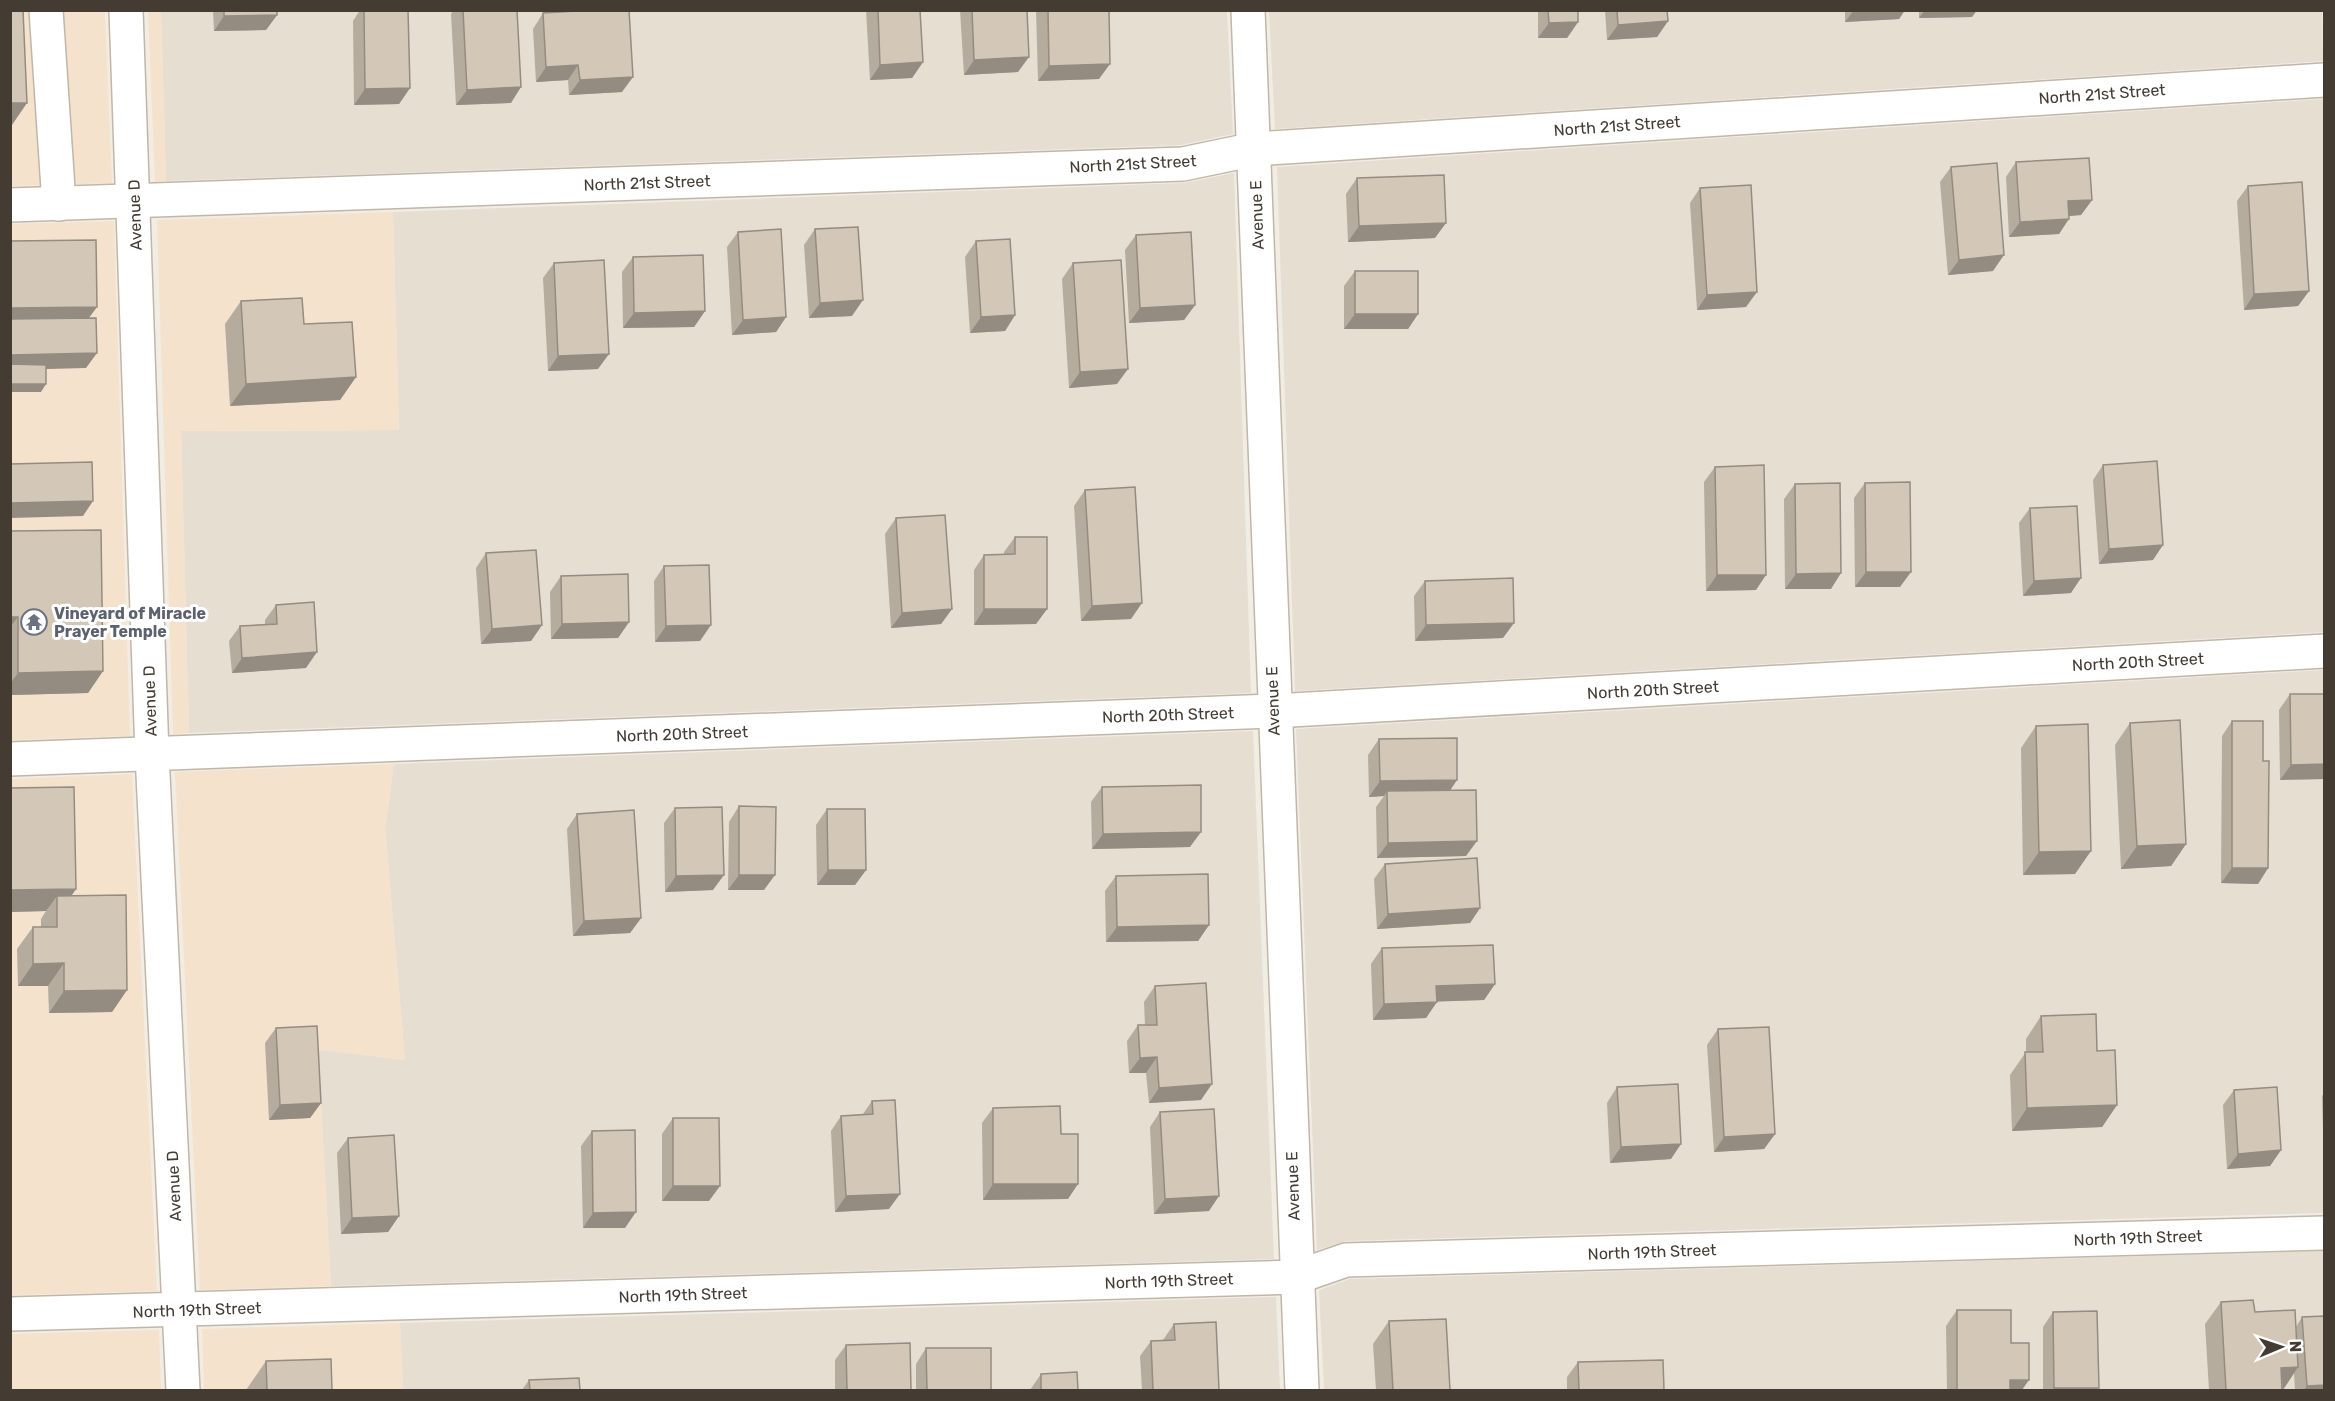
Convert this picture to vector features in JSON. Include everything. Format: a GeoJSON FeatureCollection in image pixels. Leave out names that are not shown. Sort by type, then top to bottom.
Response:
{"type":"FeatureCollection","features":[{"type":"Feature","properties":{"kind":"street"},"geometry":{"type":"LineString","coordinates":[[46,10],[59,204]]}},
{"type":"Feature","properties":{"kind":"street","name":"Avenue D"},"geometry":{"type":"LineString","coordinates":[[126,10],[152,754],[183,1390]]}},
{"type":"Feature","properties":{"kind":"street","name":"Avenue E"},"geometry":{"type":"LineString","coordinates":[[1248,10],[1302,1390]]}},
{"type":"Feature","properties":{"kind":"street","name":"North 21st Street"},"geometry":{"type":"LineString","coordinates":[[10,205],[1183,164],[1255,149],[2325,80]]}},
{"type":"Feature","properties":{"kind":"street","name":"North 20th Street"},"geometry":{"type":"LineString","coordinates":[[10,759],[1274,711],[2325,651]]}},
{"type":"Feature","properties":{"kind":"street","name":"North 19th Street"},"geometry":{"type":"LineString","coordinates":[[10,1314],[1297,1277],[1346,1260],[2325,1233]]}},
{"type":"Feature","properties":{"kind":"shaded area"},"geometry":{"type":"Polygon","coordinates":[[[2322,10],[2323,61],[1275,129],[1269,11],[2322,10]]]}},
{"type":"Feature","properties":{"kind":"shaded area"},"geometry":{"type":"Polygon","coordinates":[[[10,11],[105,11],[112,183],[11,186],[10,11]]]}},
{"type":"Feature","properties":{"kind":"shaded area"},"geometry":{"type":"Polygon","coordinates":[[[148,11],[161,11],[166,181],[155,182],[148,11]]]}},
{"type":"Feature","properties":{"kind":"shaded area"},"geometry":{"type":"Polygon","coordinates":[[[161,11],[1227,11],[1233,134],[1181,145],[166,181],[161,11]]]}},
{"type":"Feature","properties":{"kind":"shaded area"},"geometry":{"type":"Polygon","coordinates":[[[2324,99],[2324,632],[1295,691],[1277,167],[2324,99]]]}},
{"type":"Feature","properties":{"kind":"shaded area"},"geometry":{"type":"Polygon","coordinates":[[[1234,173],[1251,693],[189,733],[181,431],[399,430],[393,212],[1184,183],[1234,173]]]}},
{"type":"Feature","properties":{"kind":"shaded area"},"geometry":{"type":"Polygon","coordinates":[[[393,212],[399,430],[181,431],[189,733],[173,734],[157,220],[393,212]]]}},
{"type":"Feature","properties":{"kind":"shaded area"},"geometry":{"type":"Polygon","coordinates":[[[114,221],[130,736],[11,740],[10,224],[114,221]]]}},
{"type":"Feature","properties":{"kind":"shaded area"},"geometry":{"type":"Polygon","coordinates":[[[2324,670],[2324,1213],[1346,1241],[1317,1250],[1296,729],[2324,670]]]}},
{"type":"Feature","properties":{"kind":"shaded area"},"geometry":{"type":"Polygon","coordinates":[[[1253,731],[1274,1259],[331,1286],[318,1049],[405,1060],[385,828],[394,764],[1253,731]]]}},
{"type":"Feature","properties":{"kind":"shaded area"},"geometry":{"type":"Polygon","coordinates":[[[394,764],[385,828],[405,1060],[318,1050],[331,1286],[200,1290],[175,772],[394,764]]]}},
{"type":"Feature","properties":{"kind":"shaded area"},"geometry":{"type":"Polygon","coordinates":[[[132,774],[157,1291],[11,1295],[10,779],[132,774]]]}},
{"type":"Feature","properties":{"kind":"shaded area"},"geometry":{"type":"Polygon","coordinates":[[[2324,1251],[2324,1390],[1324,1390],[1319,1290],[1350,1279],[2324,1251]]]}},
{"type":"Feature","properties":{"kind":"shaded area"},"geometry":{"type":"Polygon","coordinates":[[[1276,1297],[1280,1390],[403,1390],[400,1323],[1276,1297]]]}},
{"type":"Feature","properties":{"kind":"shaded area"},"geometry":{"type":"Polygon","coordinates":[[[400,1323],[403,1390],[204,1390],[202,1329],[400,1323]]]}},
{"type":"Feature","properties":{"kind":"shaded area"},"geometry":{"type":"Polygon","coordinates":[[[159,1330],[161,1390],[11,1390],[11,1334],[159,1330]]]}},
{"type":"Feature","properties":{"kind":"building"},"geometry":{"type":"Polygon","coordinates":[[[10,10],[23,10],[27,103],[10,103],[10,10]]]}},
{"type":"Feature","properties":{"kind":"building"},"geometry":{"type":"Polygon","coordinates":[[[224,10],[277,10],[277,15],[224,16],[224,10]]]}},
{"type":"Feature","properties":{"kind":"building"},"geometry":{"type":"Polygon","coordinates":[[[364,10],[408,10],[410,88],[365,89],[364,10]]]}},
{"type":"Feature","properties":{"kind":"building"},"geometry":{"type":"Polygon","coordinates":[[[463,10],[517,10],[521,87],[467,90],[463,10]]]}},
{"type":"Feature","properties":{"kind":"building"},"geometry":{"type":"Polygon","coordinates":[[[629,10],[633,77],[580,80],[578,65],[546,67],[543,13],[629,10]]]}},
{"type":"Feature","properties":{"kind":"building"},"geometry":{"type":"Polygon","coordinates":[[[878,10],[920,10],[923,62],[880,65],[878,10]]]}},
{"type":"Feature","properties":{"kind":"building"},"geometry":{"type":"Polygon","coordinates":[[[972,10],[1027,10],[1029,57],[974,60],[972,10]]]}},
{"type":"Feature","properties":{"kind":"building"},"geometry":{"type":"Polygon","coordinates":[[[1048,10],[1109,10],[1110,64],[1049,66],[1048,10]]]}},
{"type":"Feature","properties":{"kind":"building"},"geometry":{"type":"Polygon","coordinates":[[[1548,10],[1578,10],[1578,22],[1549,23],[1548,10]]]}},
{"type":"Feature","properties":{"kind":"building"},"geometry":{"type":"Polygon","coordinates":[[[1617,10],[1667,10],[1668,21],[1618,25],[1617,10]]]}},
{"type":"Feature","properties":{"kind":"building"},"geometry":{"type":"Polygon","coordinates":[[[2089,158],[2092,200],[2068,201],[2069,219],[2020,222],[2016,162],[2089,158]]]}},
{"type":"Feature","properties":{"kind":"building"},"geometry":{"type":"Polygon","coordinates":[[[1997,163],[2004,255],[1959,260],[1951,167],[1997,163]]]}},
{"type":"Feature","properties":{"kind":"building"},"geometry":{"type":"Polygon","coordinates":[[[1444,175],[1446,223],[1359,226],[1357,178],[1444,175]]]}},
{"type":"Feature","properties":{"kind":"building"},"geometry":{"type":"Polygon","coordinates":[[[2302,182],[2309,291],[2254,294],[2248,186],[2302,182]]]}},
{"type":"Feature","properties":{"kind":"building"},"geometry":{"type":"Polygon","coordinates":[[[1751,185],[1757,292],[1707,295],[1700,188],[1751,185]]]}},
{"type":"Feature","properties":{"kind":"building"},"geometry":{"type":"Polygon","coordinates":[[[858,227],[863,300],[820,303],[815,229],[858,227]]]}},
{"type":"Feature","properties":{"kind":"building"},"geometry":{"type":"Polygon","coordinates":[[[781,229],[786,317],[743,320],[738,232],[781,229]]]}},
{"type":"Feature","properties":{"kind":"building"},"geometry":{"type":"Polygon","coordinates":[[[1191,232],[1195,305],[1140,308],[1136,235],[1191,232]]]}},
{"type":"Feature","properties":{"kind":"building"},"geometry":{"type":"Polygon","coordinates":[[[1010,239],[1015,315],[981,317],[976,241],[1010,239]]]}},
{"type":"Feature","properties":{"kind":"building"},"geometry":{"type":"Polygon","coordinates":[[[96,240],[97,307],[11,308],[10,241],[96,240]]]}},
{"type":"Feature","properties":{"kind":"building"},"geometry":{"type":"Polygon","coordinates":[[[703,255],[705,311],[634,313],[633,257],[703,255]]]}},
{"type":"Feature","properties":{"kind":"building"},"geometry":{"type":"Polygon","coordinates":[[[604,260],[609,354],[558,356],[554,263],[604,260]]]}},
{"type":"Feature","properties":{"kind":"building"},"geometry":{"type":"Polygon","coordinates":[[[1121,260],[1128,369],[1080,372],[1073,263],[1121,260]]]}},
{"type":"Feature","properties":{"kind":"building"},"geometry":{"type":"Polygon","coordinates":[[[1355,271],[1418,271],[1418,314],[1355,314],[1355,271]]]}},
{"type":"Feature","properties":{"kind":"building"},"geometry":{"type":"Polygon","coordinates":[[[302,298],[304,324],[352,322],[356,377],[246,384],[241,301],[302,298]]]}},
{"type":"Feature","properties":{"kind":"building"},"geometry":{"type":"Polygon","coordinates":[[[96,318],[97,353],[10,355],[10,319],[96,318]]]}},
{"type":"Feature","properties":{"kind":"building"},"geometry":{"type":"Polygon","coordinates":[[[10,364],[46,365],[46,384],[10,384],[10,364]]]}},
{"type":"Feature","properties":{"kind":"building"},"geometry":{"type":"Polygon","coordinates":[[[2157,461],[2163,545],[2109,549],[2103,465],[2157,461]]]}},
{"type":"Feature","properties":{"kind":"building"},"geometry":{"type":"Polygon","coordinates":[[[92,462],[93,501],[10,503],[10,464],[92,462]]]}},
{"type":"Feature","properties":{"kind":"building"},"geometry":{"type":"Polygon","coordinates":[[[1764,465],[1766,575],[1717,575],[1715,467],[1764,465]]]}},
{"type":"Feature","properties":{"kind":"building"},"geometry":{"type":"Polygon","coordinates":[[[1910,482],[1911,572],[1866,572],[1865,483],[1910,482]]]}},
{"type":"Feature","properties":{"kind":"building"},"geometry":{"type":"Polygon","coordinates":[[[1840,483],[1841,573],[1796,574],[1795,484],[1840,483]]]}},
{"type":"Feature","properties":{"kind":"building"},"geometry":{"type":"Polygon","coordinates":[[[1135,487],[1142,603],[1092,606],[1085,490],[1135,487]]]}},
{"type":"Feature","properties":{"kind":"building"},"geometry":{"type":"Polygon","coordinates":[[[2077,506],[2081,578],[2034,581],[2030,508],[2077,506]]]}},
{"type":"Feature","properties":{"kind":"building"},"geometry":{"type":"Polygon","coordinates":[[[945,515],[952,609],[902,613],[896,518],[945,515]]]}},
{"type":"Feature","properties":{"kind":"building"},"geometry":{"type":"Polygon","coordinates":[[[101,530],[103,671],[18,673],[18,617],[10,617],[10,531],[101,530]]]}},
{"type":"Feature","properties":{"kind":"building"},"geometry":{"type":"Polygon","coordinates":[[[1015,537],[1047,537],[1047,609],[984,609],[984,555],[1015,554],[1015,537]]]}},
{"type":"Feature","properties":{"kind":"building"},"geometry":{"type":"Polygon","coordinates":[[[536,550],[542,625],[492,629],[486,553],[536,550]]]}},
{"type":"Feature","properties":{"kind":"building"},"geometry":{"type":"Polygon","coordinates":[[[709,565],[711,625],[666,626],[664,566],[709,565]]]}},
{"type":"Feature","properties":{"kind":"building"},"geometry":{"type":"Polygon","coordinates":[[[628,574],[629,622],[562,624],[561,576],[628,574]]]}},
{"type":"Feature","properties":{"kind":"building"},"geometry":{"type":"Polygon","coordinates":[[[1513,578],[1514,623],[1426,625],[1425,581],[1513,578]]]}},
{"type":"Feature","properties":{"kind":"building"},"geometry":{"type":"Polygon","coordinates":[[[314,602],[317,652],[242,658],[240,626],[277,624],[276,605],[314,602]]]}},
{"type":"Feature","properties":{"kind":"building"},"geometry":{"type":"Polygon","coordinates":[[[2290,694],[2325,694],[2325,764],[2291,765],[2290,694]]]}},
{"type":"Feature","properties":{"kind":"building"},"geometry":{"type":"Polygon","coordinates":[[[2180,720],[2186,844],[2137,846],[2130,723],[2180,720]]]}},
{"type":"Feature","properties":{"kind":"building"},"geometry":{"type":"Polygon","coordinates":[[[2232,721],[2263,721],[2263,761],[2269,761],[2268,868],[2232,868],[2232,721]]]}},
{"type":"Feature","properties":{"kind":"building"},"geometry":{"type":"Polygon","coordinates":[[[2088,724],[2091,851],[2039,852],[2036,726],[2088,724]]]}},
{"type":"Feature","properties":{"kind":"building"},"geometry":{"type":"Polygon","coordinates":[[[1457,738],[1457,780],[1380,781],[1379,739],[1457,738]]]}},
{"type":"Feature","properties":{"kind":"building"},"geometry":{"type":"Polygon","coordinates":[[[1201,785],[1201,832],[1103,834],[1102,787],[1201,785]]]}},
{"type":"Feature","properties":{"kind":"building"},"geometry":{"type":"Polygon","coordinates":[[[74,787],[76,889],[10,890],[10,788],[74,787]]]}},
{"type":"Feature","properties":{"kind":"building"},"geometry":{"type":"Polygon","coordinates":[[[1476,790],[1477,841],[1388,843],[1387,791],[1476,790]]]}},
{"type":"Feature","properties":{"kind":"building"},"geometry":{"type":"Polygon","coordinates":[[[739,806],[776,807],[775,875],[739,875],[739,806]]]}},
{"type":"Feature","properties":{"kind":"building"},"geometry":{"type":"Polygon","coordinates":[[[722,807],[724,875],[676,876],[675,808],[722,807]]]}},
{"type":"Feature","properties":{"kind":"building"},"geometry":{"type":"Polygon","coordinates":[[[827,809],[865,809],[866,870],[828,870],[827,809]]]}},
{"type":"Feature","properties":{"kind":"building"},"geometry":{"type":"Polygon","coordinates":[[[634,810],[641,918],[584,921],[577,814],[634,810]]]}},
{"type":"Feature","properties":{"kind":"building"},"geometry":{"type":"Polygon","coordinates":[[[1477,858],[1480,908],[1388,914],[1385,864],[1477,858]]]}},
{"type":"Feature","properties":{"kind":"building"},"geometry":{"type":"Polygon","coordinates":[[[1208,874],[1209,925],[1117,927],[1116,876],[1208,874]]]}},
{"type":"Feature","properties":{"kind":"building"},"geometry":{"type":"Polygon","coordinates":[[[126,895],[127,990],[64,991],[64,963],[33,964],[33,927],[57,927],[57,896],[126,895]]]}},
{"type":"Feature","properties":{"kind":"building"},"geometry":{"type":"Polygon","coordinates":[[[1493,945],[1495,984],[1436,986],[1437,1002],[1384,1004],[1382,948],[1493,945]]]}},
{"type":"Feature","properties":{"kind":"building"},"geometry":{"type":"Polygon","coordinates":[[[1206,983],[1212,1084],[1159,1088],[1157,1057],[1140,1058],[1138,1025],[1157,1025],[1155,986],[1206,983]]]}},
{"type":"Feature","properties":{"kind":"building"},"geometry":{"type":"Polygon","coordinates":[[[2096,1014],[2097,1051],[2115,1050],[2117,1105],[2027,1108],[2025,1052],[2043,1052],[2041,1016],[2096,1014]]]}},
{"type":"Feature","properties":{"kind":"building"},"geometry":{"type":"Polygon","coordinates":[[[317,1026],[321,1103],[280,1105],[276,1028],[317,1026]]]}},
{"type":"Feature","properties":{"kind":"building"},"geometry":{"type":"Polygon","coordinates":[[[1769,1027],[1775,1134],[1724,1137],[1718,1029],[1769,1027]]]}},
{"type":"Feature","properties":{"kind":"building"},"geometry":{"type":"Polygon","coordinates":[[[1678,1084],[1681,1144],[1621,1147],[1617,1087],[1678,1084]]]}},
{"type":"Feature","properties":{"kind":"building"},"geometry":{"type":"Polygon","coordinates":[[[2277,1087],[2281,1150],[2238,1154],[2234,1090],[2277,1087]]]}},
{"type":"Feature","properties":{"kind":"building"},"geometry":{"type":"Polygon","coordinates":[[[895,1100],[900,1194],[846,1196],[841,1116],[873,1114],[872,1101],[895,1100]]]}},
{"type":"Feature","properties":{"kind":"building"},"geometry":{"type":"Polygon","coordinates":[[[1060,1106],[1061,1134],[1078,1134],[1078,1184],[993,1184],[993,1108],[1060,1106]]]}},
{"type":"Feature","properties":{"kind":"building"},"geometry":{"type":"Polygon","coordinates":[[[1214,1109],[1219,1196],[1165,1199],[1160,1112],[1214,1109]]]}},
{"type":"Feature","properties":{"kind":"building"},"geometry":{"type":"Polygon","coordinates":[[[673,1118],[719,1118],[720,1186],[673,1186],[673,1118]]]}},
{"type":"Feature","properties":{"kind":"building"},"geometry":{"type":"Polygon","coordinates":[[[635,1130],[636,1212],[593,1213],[592,1131],[635,1130]]]}},
{"type":"Feature","properties":{"kind":"building"},"geometry":{"type":"Polygon","coordinates":[[[394,1135],[399,1216],[352,1218],[348,1138],[394,1135]]]}},
{"type":"Feature","properties":{"kind":"building"},"geometry":{"type":"Polygon","coordinates":[[[2253,1300],[2255,1312],[2295,1310],[2298,1367],[2281,1368],[2282,1390],[2226,1390],[2221,1302],[2253,1300]]]}},
{"type":"Feature","properties":{"kind":"building"},"geometry":{"type":"Polygon","coordinates":[[[1957,1310],[2011,1310],[2011,1343],[2029,1343],[2029,1380],[2010,1380],[2010,1390],[1957,1390],[1957,1310]]]}},
{"type":"Feature","properties":{"kind":"building"},"geometry":{"type":"Polygon","coordinates":[[[2097,1311],[2099,1388],[2054,1388],[2053,1312],[2097,1311]]]}},
{"type":"Feature","properties":{"kind":"building"},"geometry":{"type":"Polygon","coordinates":[[[2325,1316],[2325,1385],[2307,1386],[2302,1317],[2325,1316]]]}},
{"type":"Feature","properties":{"kind":"building"},"geometry":{"type":"Polygon","coordinates":[[[1446,1319],[1450,1390],[1393,1390],[1389,1321],[1446,1319]]]}},
{"type":"Feature","properties":{"kind":"building"},"geometry":{"type":"Polygon","coordinates":[[[1216,1322],[1219,1390],[1153,1390],[1151,1341],[1175,1340],[1174,1324],[1216,1322]]]}},
{"type":"Feature","properties":{"kind":"building"},"geometry":{"type":"Polygon","coordinates":[[[910,1343],[911,1390],[847,1390],[846,1345],[910,1343]]]}},
{"type":"Feature","properties":{"kind":"building"},"geometry":{"type":"Polygon","coordinates":[[[926,1348],[991,1348],[991,1390],[927,1390],[926,1348]]]}},
{"type":"Feature","properties":{"kind":"building"},"geometry":{"type":"Polygon","coordinates":[[[331,1359],[332,1390],[267,1390],[266,1361],[331,1359]]]}},
{"type":"Feature","properties":{"kind":"building"},"geometry":{"type":"Polygon","coordinates":[[[1663,1360],[1664,1390],[1579,1390],[1578,1362],[1663,1360]]]}},
{"type":"Feature","properties":{"kind":"building"},"geometry":{"type":"Polygon","coordinates":[[[1077,1372],[1078,1390],[1041,1390],[1041,1374],[1077,1372]]]}},
{"type":"Feature","properties":{"kind":"building"},"geometry":{"type":"Polygon","coordinates":[[[579,1378],[580,1390],[530,1390],[529,1380],[579,1378]]]}},
{"type":"Feature","properties":{"kind":"place","name":"Vineyard of Miracle Prayer Temple"},"geometry":{"type":"Point","coordinates":[34,622]}}]}
